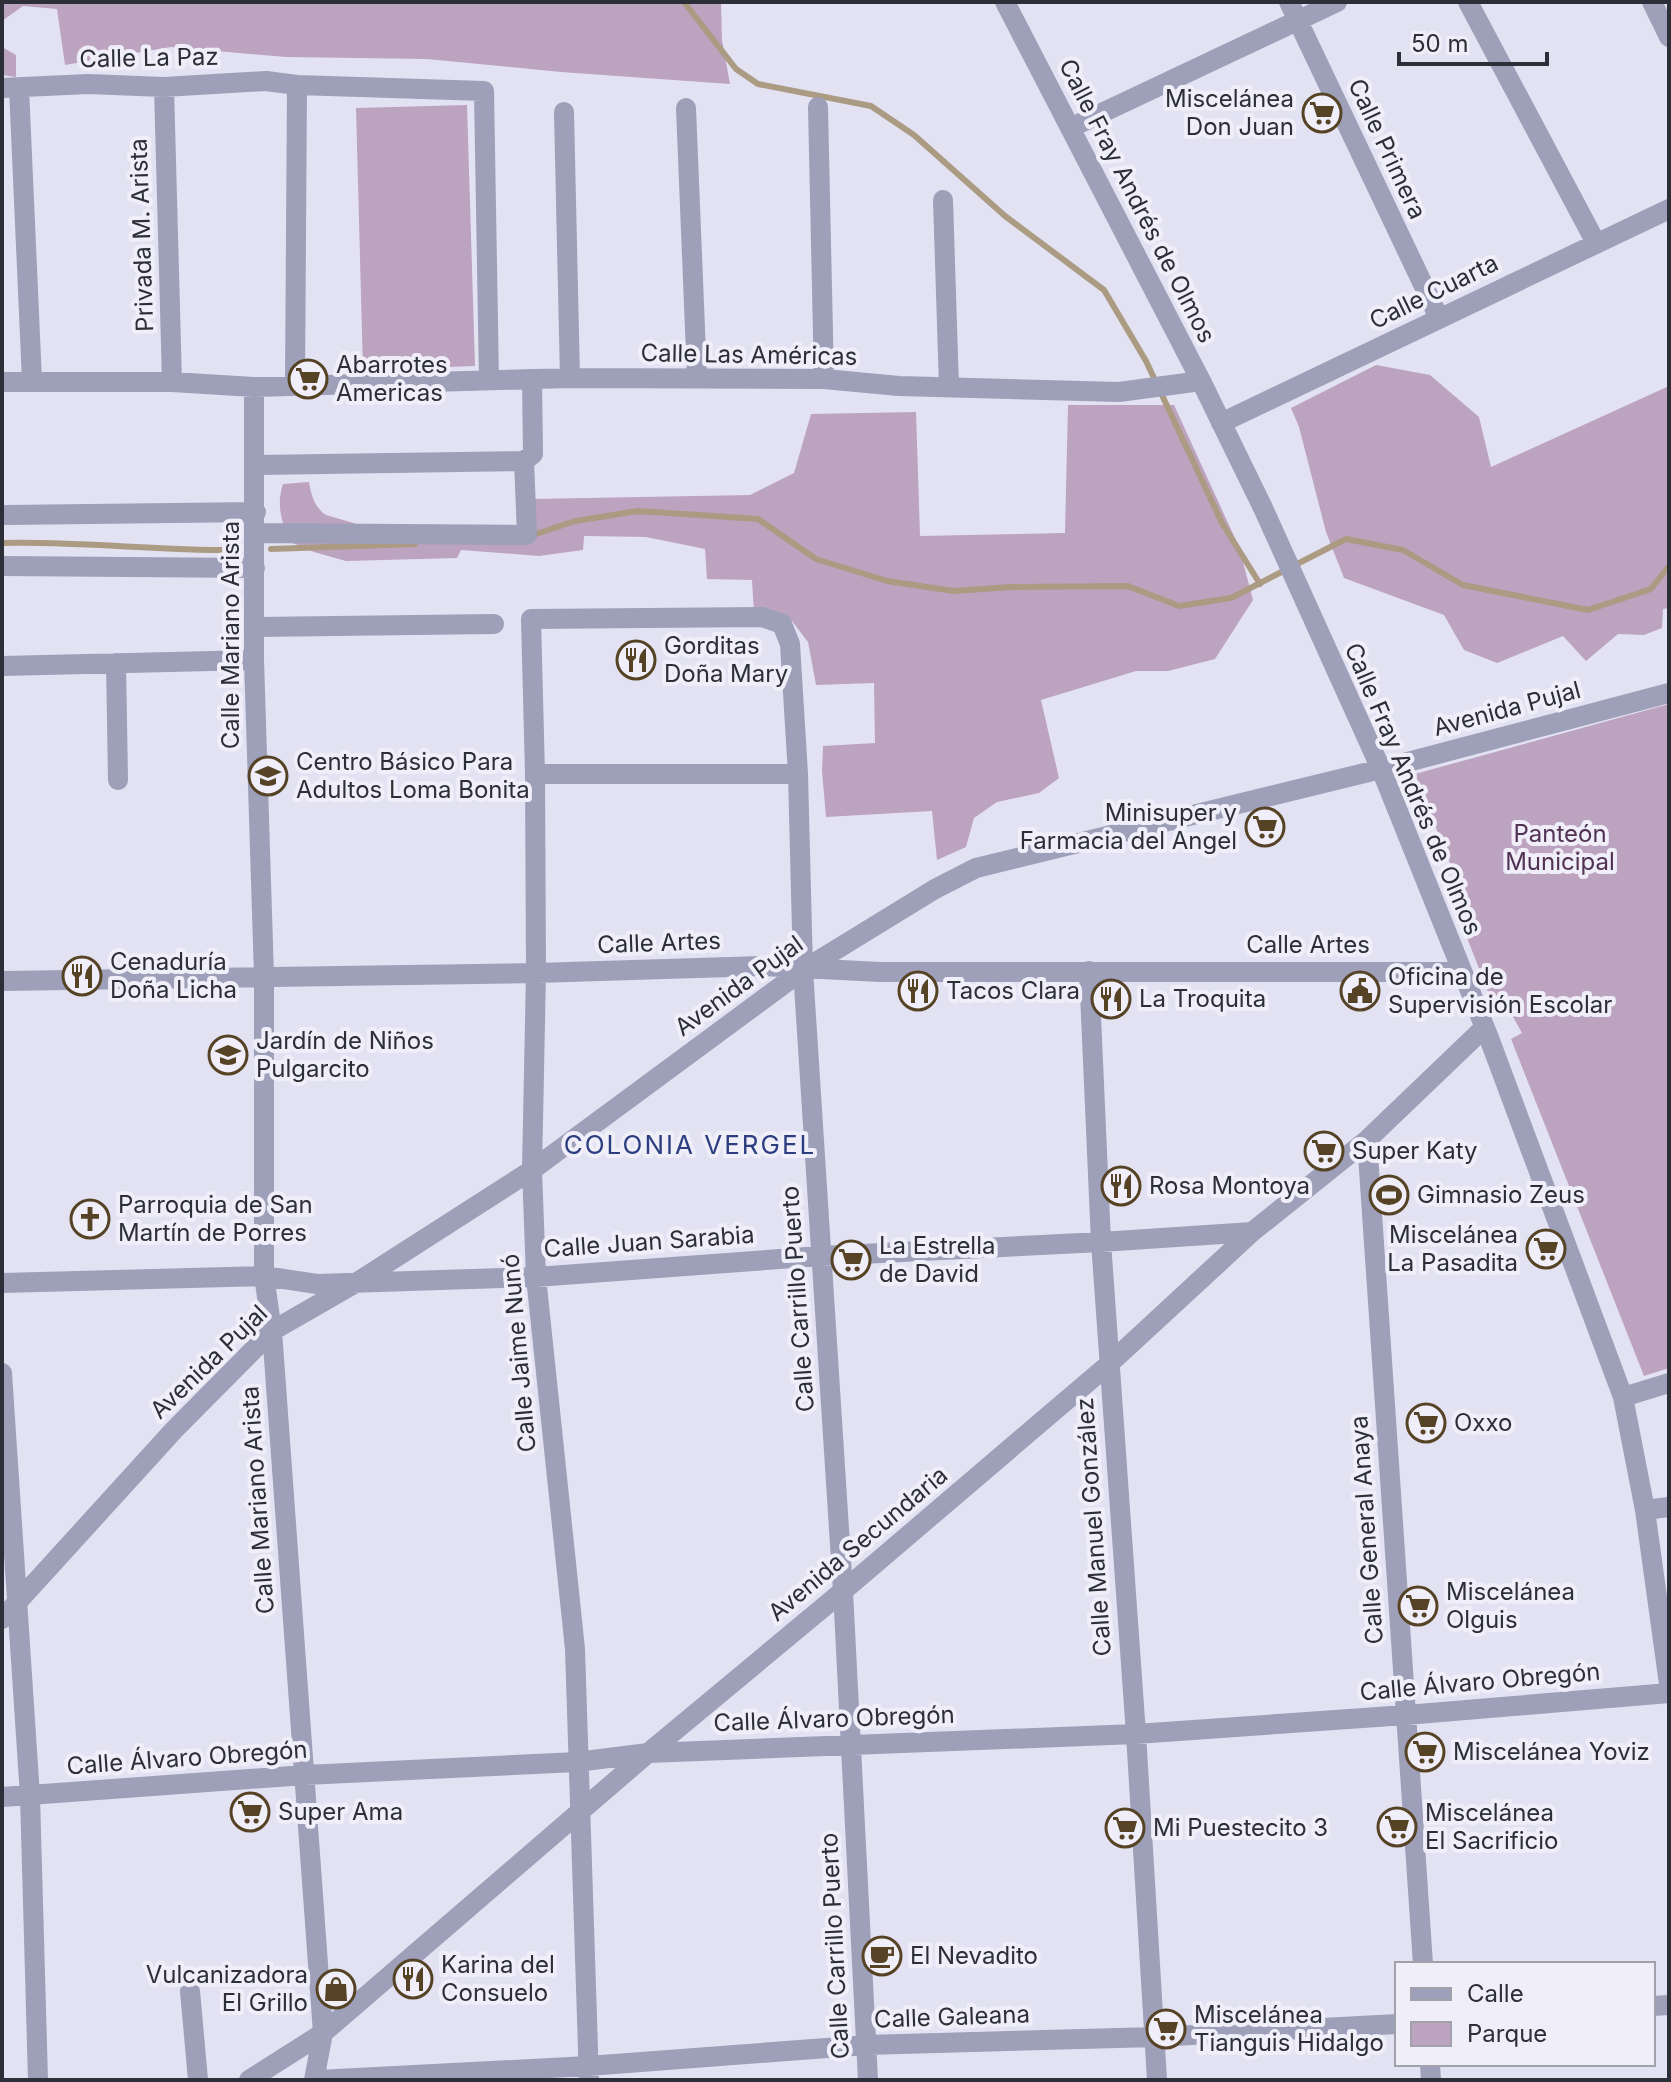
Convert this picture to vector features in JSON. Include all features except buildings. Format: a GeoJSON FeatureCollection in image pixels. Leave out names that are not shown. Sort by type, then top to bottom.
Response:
{"type":"FeatureCollection","features":[{"type":"Feature","properties":{"kind":"street","name":"Calle Fray Andrés de Olmos"},"geometry":{"type":"LineString","coordinates":[[1005,2],[1201,381],[1263,508],[1381,769],[1462,972],[1623,1397],[1645,1510],[1669,1684]]}},
{"type":"Feature","properties":{"kind":"street","name":"Calle Primera"},"geometry":{"type":"LineString","coordinates":[[1289,2],[1439,318]]}},
{"type":"Feature","properties":{"kind":"street"},"geometry":{"type":"LineString","coordinates":[[1070,128],[1337,2]]}},
{"type":"Feature","properties":{"kind":"street"},"geometry":{"type":"LineString","coordinates":[[1468,2],[1596,243]]}},
{"type":"Feature","properties":{"kind":"street"},"geometry":{"type":"LineString","coordinates":[[1652,2],[1669,37]]}},
{"type":"Feature","properties":{"kind":"street","name":"Calle La Paz"},"geometry":{"type":"LineString","coordinates":[[10,88],[88,84],[164,87],[266,81],[297,85],[484,91],[489,381]]}},
{"type":"Feature","properties":{"kind":"street"},"geometry":{"type":"LineString","coordinates":[[295,384],[297,85]]}},
{"type":"Feature","properties":{"kind":"street","name":"Privada M. Arista"},"geometry":{"type":"LineString","coordinates":[[164,87],[172,382]]}},
{"type":"Feature","properties":{"kind":"street"},"geometry":{"type":"LineString","coordinates":[[10,88],[32,381]]}},
{"type":"Feature","properties":{"kind":"street"},"geometry":{"type":"LineString","coordinates":[[818,107],[824,379]]}},
{"type":"Feature","properties":{"kind":"street"},"geometry":{"type":"LineString","coordinates":[[686,108],[697,378]]}},
{"type":"Feature","properties":{"kind":"street"},"geometry":{"type":"LineString","coordinates":[[564,112],[570,378]]}},
{"type":"Feature","properties":{"kind":"street"},"geometry":{"type":"LineString","coordinates":[[943,200],[949,387]]}},
{"type":"Feature","properties":{"kind":"street","name":"Calle Cuarta"},"geometry":{"type":"LineString","coordinates":[[1221,423],[1669,209]]}},
{"type":"Feature","properties":{"kind":"street","name":"Calle Las Américas"},"geometry":{"type":"LineString","coordinates":[[2,382],[172,382],[254,387],[570,378],[824,379],[899,386],[1119,392],[1201,381]]}},
{"type":"Feature","properties":{"kind":"street"},"geometry":{"type":"LineString","coordinates":[[256,465],[524,461],[533,454],[532,379]]}},
{"type":"Feature","properties":{"kind":"street","name":"Calle Mariano Arista"},"geometry":{"type":"LineString","coordinates":[[254,387],[254,660],[264,976],[264,1276],[272,1331],[323,2033],[316,2080]]}},
{"type":"Feature","properties":{"kind":"street"},"geometry":{"type":"LineString","coordinates":[[255,533],[527,535],[524,461]]}},
{"type":"Feature","properties":{"kind":"street"},"geometry":{"type":"LineString","coordinates":[[6,515],[256,512]]}},
{"type":"Feature","properties":{"kind":"street"},"geometry":{"type":"LineString","coordinates":[[2,566],[255,568]]}},
{"type":"Feature","properties":{"kind":"street","name":"Calle Carrillo Puerto"},"geometry":{"type":"LineString","coordinates":[[531,619],[762,617],[782,624],[790,644],[798,774],[803,970],[843,1591],[868,2080]]}},
{"type":"Feature","properties":{"kind":"street","name":"Calle Jaime Nunó"},"geometry":{"type":"LineString","coordinates":[[531,619],[536,973],[532,1170],[536,1277],[575,1649],[588,2073]]}},
{"type":"Feature","properties":{"kind":"street"},"geometry":{"type":"LineString","coordinates":[[256,627],[494,624]]}},
{"type":"Feature","properties":{"kind":"street"},"geometry":{"type":"LineString","coordinates":[[2,666],[254,660]]}},
{"type":"Feature","properties":{"kind":"street"},"geometry":{"type":"LineString","coordinates":[[116,663],[118,780]]}},
{"type":"Feature","properties":{"kind":"street","name":"Avenida Pujal"},"geometry":{"type":"LineString","coordinates":[[2,1619],[16,1600],[174,1430],[272,1331],[359,1281],[532,1170],[803,970],[935,889],[976,868],[1381,769],[1669,693]]}},
{"type":"Feature","properties":{"kind":"street"},"geometry":{"type":"LineString","coordinates":[[535,774],[798,774]]}},
{"type":"Feature","properties":{"kind":"street","name":"Calle Artes"},"geometry":{"type":"LineString","coordinates":[[2,981],[536,973],[762,966],[880,972],[1462,972]]}},
{"type":"Feature","properties":{"kind":"street","name":"Calle Manuel González"},"geometry":{"type":"LineString","coordinates":[[1089,971],[1108,1365],[1136,1734],[1157,2080]]}},
{"type":"Feature","properties":{"kind":"street","name":"Avenida Secundaria"},"geometry":{"type":"LineString","coordinates":[[249,2080],[323,2033],[648,1753],[843,1591],[1108,1365],[1252,1232],[1367,1140],[1484,1028]]}},
{"type":"Feature","properties":{"kind":"street","name":"Calle General Anaya"},"geometry":{"type":"LineString","coordinates":[[1367,1140],[1423,1962]]}},
{"type":"Feature","properties":{"kind":"street","name":"Calle Juan Sarabia"},"geometry":{"type":"LineString","coordinates":[[2,1283],[264,1276],[317,1284],[536,1277],[821,1256],[1252,1232]]}},
{"type":"Feature","properties":{"kind":"street"},"geometry":{"type":"LineString","coordinates":[[2,1373],[30,1796],[38,2080]]}},
{"type":"Feature","properties":{"kind":"street"},"geometry":{"type":"LineString","coordinates":[[1623,1397],[1669,1383]]}},
{"type":"Feature","properties":{"kind":"street"},"geometry":{"type":"LineString","coordinates":[[1645,1510],[1669,1507]]}},
{"type":"Feature","properties":{"kind":"street","name":"Calle Álvaro Obregón"},"geometry":{"type":"LineString","coordinates":[[2,1797],[305,1775],[577,1762],[648,1753],[1136,1734],[1669,1693]]}},
{"type":"Feature","properties":{"kind":"street"},"geometry":{"type":"LineString","coordinates":[[190,1991],[198,2080]]}},
{"type":"Feature","properties":{"kind":"street","name":"Calle Galeana"},"geometry":{"type":"LineString","coordinates":[[316,2080],[588,2073],[866,2045],[1155,2037],[1395,2024]]}},
{"type":"Feature","properties":{"kind":"green space"},"geometry":{"type":"Polygon","coordinates":[[[2,2],[721,2],[722,40],[730,84],[427,59],[286,57],[171,47],[65,65],[57,9],[23,6],[2,21],[2,2]]]}},
{"type":"Feature","properties":{"kind":"green space"},"geometry":{"type":"Polygon","coordinates":[[[2,47],[16,55],[16,77],[2,75],[2,47]]]}},
{"type":"Feature","properties":{"kind":"green space"},"geometry":{"type":"Polygon","coordinates":[[[467,105],[475,366],[363,370],[356,108],[467,105]]]}},
{"type":"Feature","properties":{"kind":"green space"},"geometry":{"type":"Polygon","coordinates":[[[1376,365],[1430,375],[1479,417],[1491,467],[1669,386],[1669,608],[1663,609],[1662,628],[1644,635],[1618,634],[1586,661],[1563,636],[1497,663],[1464,650],[1444,615],[1344,578],[1326,532],[1299,427],[1291,408],[1376,365]]]}},
{"type":"Feature","properties":{"kind":"green space"},"geometry":{"type":"Polygon","coordinates":[[[1068,405],[1174,405],[1239,547],[1253,600],[1215,659],[1168,671],[1136,671],[1041,700],[1059,778],[1039,793],[997,802],[974,818],[966,847],[937,860],[932,811],[826,817],[823,746],[875,743],[874,683],[816,685],[808,642],[792,621],[754,612],[752,580],[707,579],[705,549],[646,537],[584,536],[583,550],[539,556],[461,550],[457,558],[346,561],[288,541],[281,512],[283,484],[309,482],[314,501],[326,515],[394,535],[521,526],[533,499],[750,495],[794,473],[811,414],[916,412],[920,536],[1065,533],[1068,405]]]}},
{"type":"Feature","properties":{"kind":"green space","name":"Panteón Municipal"},"geometry":{"type":"Polygon","coordinates":[[[1669,704],[1669,1368],[1644,1376],[1511,1039],[1522,1033],[1500,994],[1491,999],[1453,902],[1463,897],[1415,774],[1669,704]]]}},
{"type":"Feature","properties":{"kind":"waterway"},"geometry":{"type":"LineString","coordinates":[[684,2],[736,69],[758,84],[871,106],[914,135],[1005,216],[1104,290],[1146,361],[1222,523],[1260,584]]}},
{"type":"Feature","properties":{"kind":"waterway"},"geometry":{"type":"LineString","coordinates":[[530,536],[575,521],[638,511],[758,519],[816,559],[887,581],[954,591],[1128,586],[1179,606],[1231,598],[1346,539],[1403,550],[1463,585],[1588,610],[1651,589],[1669,566]]}},
{"type":"Feature","properties":{"kind":"waterway"},"geometry":{"type":"LineString","coordinates":[[2,543],[239,550]]}},
{"type":"Feature","properties":{"kind":"waterway"},"geometry":{"type":"LineString","coordinates":[[271,549],[415,544]]}},
{"type":"Feature","properties":{"kind":"place","name":"Miscelánea Don Juan"},"geometry":{"type":"Point","coordinates":[1322,113]}},
{"type":"Feature","properties":{"kind":"place","name":"Abarrotes Americas"},"geometry":{"type":"Point","coordinates":[308,379]}},
{"type":"Feature","properties":{"kind":"place","name":"Gorditas Doña Mary"},"geometry":{"type":"Point","coordinates":[636,660]}},
{"type":"Feature","properties":{"kind":"place","name":"Centro Básico Para Adultos Loma Bonita"},"geometry":{"type":"Point","coordinates":[268,776]}},
{"type":"Feature","properties":{"kind":"place","name":"Minisuper y Farmacia del Angel"},"geometry":{"type":"Point","coordinates":[1265,827]}},
{"type":"Feature","properties":{"kind":"place","name":"Cenaduría Doña Licha"},"geometry":{"type":"Point","coordinates":[82,976]}},
{"type":"Feature","properties":{"kind":"place","name":"Tacos Clara"},"geometry":{"type":"Point","coordinates":[918,991]}},
{"type":"Feature","properties":{"kind":"place","name":"Oficina de Supervisión Escolar"},"geometry":{"type":"Point","coordinates":[1360,991]}},
{"type":"Feature","properties":{"kind":"place","name":"La Troquita"},"geometry":{"type":"Point","coordinates":[1111,999]}},
{"type":"Feature","properties":{"kind":"place","name":"Jardín de Niños Pulgarcito"},"geometry":{"type":"Point","coordinates":[228,1055]}},
{"type":"Feature","properties":{"kind":"place","name":"Super Katy"},"geometry":{"type":"Point","coordinates":[1324,1151]}},
{"type":"Feature","properties":{"kind":"place","name":"Rosa Montoya"},"geometry":{"type":"Point","coordinates":[1121,1186]}},
{"type":"Feature","properties":{"kind":"place","name":"Gimnasio Zeus"},"geometry":{"type":"Point","coordinates":[1389,1195]}},
{"type":"Feature","properties":{"kind":"place","name":"Parroquia de San Martín de Porres"},"geometry":{"type":"Point","coordinates":[90,1219]}},
{"type":"Feature","properties":{"kind":"place","name":"Miscelánea La Pasadita"},"geometry":{"type":"Point","coordinates":[1546,1249]}},
{"type":"Feature","properties":{"kind":"place","name":"La Estrella de David"},"geometry":{"type":"Point","coordinates":[851,1260]}},
{"type":"Feature","properties":{"kind":"place","name":"Oxxo"},"geometry":{"type":"Point","coordinates":[1426,1423]}},
{"type":"Feature","properties":{"kind":"place","name":"Miscelánea Olguis"},"geometry":{"type":"Point","coordinates":[1418,1606]}},
{"type":"Feature","properties":{"kind":"place","name":"Miscelánea Yoviz"},"geometry":{"type":"Point","coordinates":[1425,1752]}},
{"type":"Feature","properties":{"kind":"place","name":"Super Ama"},"geometry":{"type":"Point","coordinates":[250,1812]}},
{"type":"Feature","properties":{"kind":"place","name":"Miscelánea El Sacrificio"},"geometry":{"type":"Point","coordinates":[1397,1827]}},
{"type":"Feature","properties":{"kind":"place","name":"Mi Puestecito 3"},"geometry":{"type":"Point","coordinates":[1125,1828]}},
{"type":"Feature","properties":{"kind":"place","name":"El Nevadito"},"geometry":{"type":"Point","coordinates":[882,1956]}},
{"type":"Feature","properties":{"kind":"place","name":"Karina del Consuelo"},"geometry":{"type":"Point","coordinates":[413,1979]}},
{"type":"Feature","properties":{"kind":"place","name":"Vulcanizadora El Grillo"},"geometry":{"type":"Point","coordinates":[336,1989]}},
{"type":"Feature","properties":{"kind":"place","name":"Miscelánea Tianguis Hidalgo"},"geometry":{"type":"Point","coordinates":[1166,2029]}},
{"type":"Feature","properties":{"kind":"district","name":"COLONIA VERGEL"},"geometry":{"type":"Point","coordinates":[690,1145]}}]}
